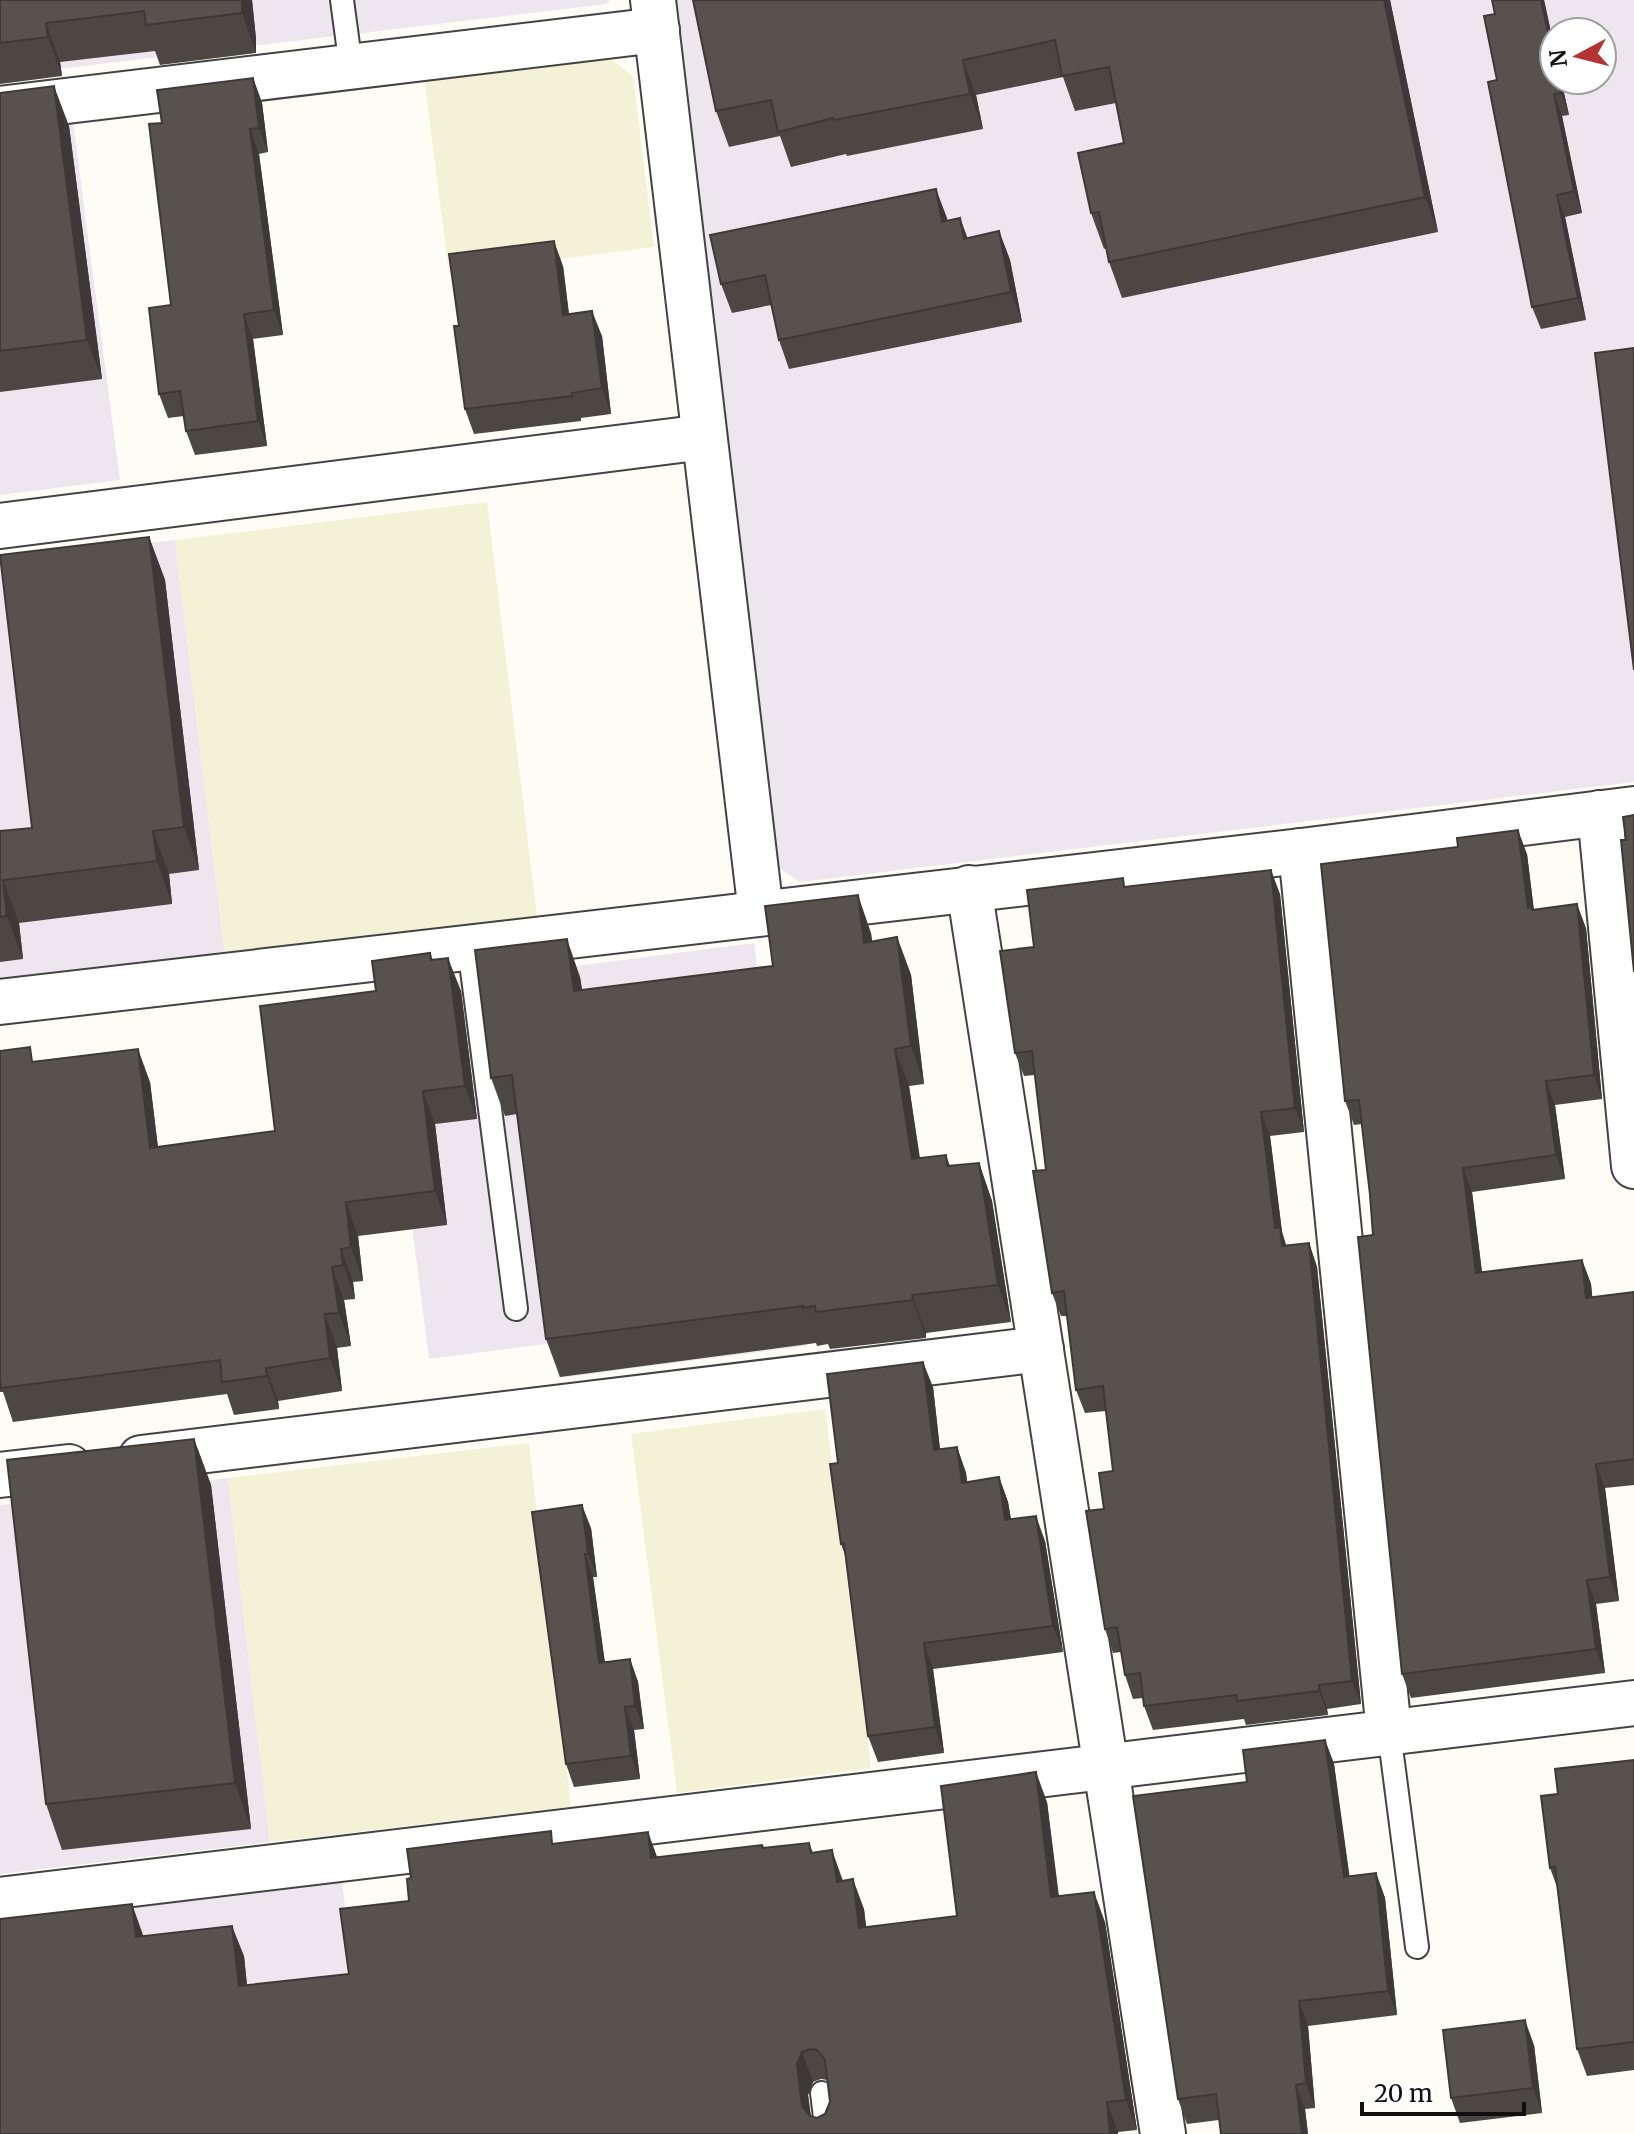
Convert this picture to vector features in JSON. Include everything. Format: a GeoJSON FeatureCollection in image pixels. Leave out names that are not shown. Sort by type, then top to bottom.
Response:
{"type":"FeatureCollection","features":[{"type":"Feature","properties":{"kind":"street"},"geometry":{"type":"LineString","coordinates":[[0,109],[351,67],[655,15],[761,913]]}},
{"type":"Feature","properties":{"kind":"street"},"geometry":{"type":"LineString","coordinates":[[0,526],[704,437]]}},
{"type":"Feature","properties":{"kind":"street"},"geometry":{"type":"LineString","coordinates":[[0,1002],[1301,851],[1617,811],[1634,1166]]}},
{"type":"Feature","properties":{"kind":"street"},"geometry":{"type":"LineString","coordinates":[[1301,851],[1389,1732]]}},
{"type":"Feature","properties":{"kind":"street"},"geometry":{"type":"LineString","coordinates":[[969,888],[1163,2134]]}},
{"type":"Feature","properties":{"kind":"street"},"geometry":{"type":"LineString","coordinates":[[0,1475],[1041,1349]]}},
{"type":"Feature","properties":{"kind":"street"},"geometry":{"type":"LineString","coordinates":[[0,1900],[1634,1703]]}},
{"type":"Feature","properties":{"kind":"lane"},"geometry":{"type":"LineString","coordinates":[[342,0],[351,67]]}},
{"type":"Feature","properties":{"kind":"lane"},"geometry":{"type":"LineString","coordinates":[[469,947],[516,1309]]}},
{"type":"Feature","properties":{"kind":"lane"},"geometry":{"type":"LineString","coordinates":[[1389,1732],[1417,1947]]}},
{"type":"Feature","properties":{"kind":"lane"},"geometry":{"type":"LineString","coordinates":[[822,2093],[827,2134]]}},
{"type":"Feature","properties":{"kind":"shaded area"},"geometry":{"type":"Polygon","coordinates":[[[0,0],[610,0],[606,4],[0,76],[0,0]]]}},
{"type":"Feature","properties":{"kind":"shaded area"},"geometry":{"type":"Polygon","coordinates":[[[673,0],[1634,0],[1634,782],[800,882],[773,864],[673,0]]]}},
{"type":"Feature","properties":{"kind":"shaded area"},"geometry":{"type":"Polygon","coordinates":[[[602,53],[633,76],[654,247],[449,273],[424,76],[602,53]]]}},
{"type":"Feature","properties":{"kind":"shaded area"},"geometry":{"type":"Polygon","coordinates":[[[72,114],[120,480],[0,495],[0,123],[72,114]]]}},
{"type":"Feature","properties":{"kind":"shaded area"},"geometry":{"type":"Polygon","coordinates":[[[487,502],[537,917],[225,955],[175,540],[487,502]]]}},
{"type":"Feature","properties":{"kind":"shaded area"},"geometry":{"type":"Polygon","coordinates":[[[175,540],[225,955],[0,978],[0,560],[175,540]]]}},
{"type":"Feature","properties":{"kind":"shaded area"},"geometry":{"type":"Polygon","coordinates":[[[754,943],[807,1346],[559,1378],[553,1343],[429,1359],[382,991],[754,943]]]}},
{"type":"Feature","properties":{"kind":"shaded area"},"geometry":{"type":"Polygon","coordinates":[[[825,1409],[871,1768],[677,1793],[631,1434],[825,1409]]]}},
{"type":"Feature","properties":{"kind":"shaded area"},"geometry":{"type":"Polygon","coordinates":[[[529,1443],[571,1807],[270,1842],[228,1478],[529,1443]]]}},
{"type":"Feature","properties":{"kind":"shaded area"},"geometry":{"type":"Polygon","coordinates":[[[228,1478],[270,1842],[0,1874],[0,1505],[228,1478]]]}},
{"type":"Feature","properties":{"kind":"shaded area"},"geometry":{"type":"Polygon","coordinates":[[[342,1882],[373,2134],[0,1921],[342,1882]]]}},
{"type":"Feature","properties":{"kind":"building"},"geometry":{"type":"Polygon","coordinates":[[[0,0],[242,0],[242,13],[146,25],[144,11],[46,23],[48,37],[0,43],[0,0]]]}},
{"type":"Feature","properties":{"kind":"building"},"geometry":{"type":"Polygon","coordinates":[[[693,0],[1384,0],[1425,197],[1109,262],[1099,212],[1091,213],[1078,153],[1124,143],[1109,67],[1062,76],[1055,40],[963,60],[970,94],[833,118],[778,132],[771,100],[716,111],[693,0]]]}},
{"type":"Feature","properties":{"kind":"building"},"geometry":{"type":"Polygon","coordinates":[[[1492,0],[1541,0],[1544,16],[1538,16],[1538,96],[1554,96],[1574,191],[1557,195],[1578,298],[1532,307],[1488,82],[1497,80],[1484,16],[1495,14],[1492,0]]]}},
{"type":"Feature","properties":{"kind":"building"},"geometry":{"type":"Polygon","coordinates":[[[253,78],[259,128],[250,129],[274,310],[244,314],[258,421],[186,431],[180,391],[159,394],[149,308],[171,305],[149,124],[162,123],[157,90],[253,78]]]}},
{"type":"Feature","properties":{"kind":"building"},"geometry":{"type":"Polygon","coordinates":[[[54,86],[87,340],[0,351],[0,93],[54,86]]]}},
{"type":"Feature","properties":{"kind":"building"},"geometry":{"type":"Polygon","coordinates":[[[936,189],[942,222],[960,218],[964,239],[999,231],[1011,292],[779,340],[765,275],[721,284],[710,235],[936,189]]]}},
{"type":"Feature","properties":{"kind":"building"},"geometry":{"type":"Polygon","coordinates":[[[554,241],[563,315],[592,311],[602,388],[572,393],[572,396],[465,409],[454,326],[459,326],[449,254],[554,241]]]}},
{"type":"Feature","properties":{"kind":"building"},"geometry":{"type":"Polygon","coordinates":[[[1634,348],[1634,670],[1595,353],[1634,348]]]}},
{"type":"Feature","properties":{"kind":"building"},"geometry":{"type":"Polygon","coordinates":[[[149,537],[184,827],[153,831],[157,861],[3,880],[7,916],[0,917],[0,831],[32,828],[0,555],[149,537]]]}},
{"type":"Feature","properties":{"kind":"building"},"geometry":{"type":"Polygon","coordinates":[[[1634,815],[1634,972],[1621,840],[1626,840],[1623,817],[1634,815]]]}},
{"type":"Feature","properties":{"kind":"building"},"geometry":{"type":"Polygon","coordinates":[[[1518,830],[1528,908],[1577,904],[1594,1075],[1546,1081],[1556,1155],[1463,1168],[1476,1273],[1582,1260],[1586,1298],[1634,1292],[1634,1459],[1596,1464],[1610,1577],[1587,1580],[1596,1649],[1402,1674],[1358,1237],[1373,1235],[1370,1195],[1359,1100],[1345,1101],[1321,864],[1458,847],[1457,838],[1518,830]]]}},
{"type":"Feature","properties":{"kind":"building"},"geometry":{"type":"Polygon","coordinates":[[[1271,870],[1295,1108],[1261,1112],[1275,1228],[1280,1227],[1282,1246],[1309,1243],[1352,1681],[1319,1685],[1319,1691],[1237,1701],[1236,1695],[1144,1706],[1140,1673],[1125,1675],[1117,1627],[1105,1629],[1086,1511],[1104,1509],[1099,1473],[1113,1471],[1103,1386],[1076,1390],[1064,1291],[1052,1293],[1033,1171],[1046,1170],[1032,1051],[1015,1053],[1000,951],[1034,947],[1027,890],[1123,878],[1124,887],[1271,870]]]}},
{"type":"Feature","properties":{"kind":"building"},"geometry":{"type":"Polygon","coordinates":[[[858,895],[864,943],[897,937],[911,1046],[895,1049],[912,1159],[946,1155],[947,1166],[979,1163],[998,1285],[912,1295],[913,1300],[816,1312],[815,1306],[803,1306],[546,1339],[512,1075],[491,1078],[475,950],[567,939],[574,991],[773,966],[765,906],[858,895]]]}},
{"type":"Feature","properties":{"kind":"building"},"geometry":{"type":"Polygon","coordinates":[[[430,953],[431,960],[448,958],[465,1086],[423,1091],[435,1191],[346,1202],[351,1247],[341,1249],[343,1265],[332,1267],[339,1313],[325,1314],[330,1358],[266,1368],[267,1376],[222,1382],[220,1360],[1,1388],[0,1051],[30,1047],[32,1062],[138,1049],[150,1148],[275,1131],[260,1006],[376,991],[372,961],[430,953]]]}},
{"type":"Feature","properties":{"kind":"building"},"geometry":{"type":"Polygon","coordinates":[[[923,1362],[934,1450],[957,1447],[962,1483],[999,1477],[1005,1520],[1036,1516],[1053,1626],[924,1643],[935,1727],[868,1736],[844,1543],[841,1544],[830,1464],[838,1463],[827,1374],[923,1362]]]}},
{"type":"Feature","properties":{"kind":"building"},"geometry":{"type":"Polygon","coordinates":[[[194,1439],[235,1783],[46,1804],[7,1460],[194,1439]]]}},
{"type":"Feature","properties":{"kind":"building"},"geometry":{"type":"Polygon","coordinates":[[[582,1505],[599,1663],[630,1659],[635,1706],[625,1707],[631,1756],[566,1764],[532,1512],[582,1505]]]}},
{"type":"Feature","properties":{"kind":"building"},"geometry":{"type":"Polygon","coordinates":[[[1325,1740],[1344,1877],[1376,1873],[1388,1991],[1299,2001],[1306,2083],[1296,2085],[1302,2134],[1221,2134],[1216,2094],[1178,2099],[1133,1796],[1247,1782],[1243,1750],[1325,1740]]]}},
{"type":"Feature","properties":{"kind":"building"},"geometry":{"type":"Polygon","coordinates":[[[1634,1760],[1634,2042],[1577,2049],[1555,1867],[1550,1868],[1541,1796],[1558,1794],[1555,1769],[1634,1760]]]}},
{"type":"Feature","properties":{"kind":"building"},"geometry":{"type":"Polygon","coordinates":[[[1036,1772],[1051,1897],[1094,1892],[1126,2100],[1107,2102],[1110,2134],[0,2134],[0,1919],[132,1904],[136,1937],[232,1926],[239,1986],[349,1974],[340,1909],[409,1901],[407,1879],[411,1878],[407,1849],[551,1831],[552,1844],[648,1832],[651,1858],[762,1845],[763,1848],[809,1843],[811,1853],[832,1850],[837,1882],[853,1879],[859,1928],[957,1916],[941,1786],[1036,1772]],[[817,2050],[802,2052],[797,2064],[802,2106],[810,2116],[817,2118],[825,2114],[830,2102],[825,2060],[817,2050]]]}},
{"type":"Feature","properties":{"kind":"building"},"geometry":{"type":"Polygon","coordinates":[[[1525,2020],[1533,2088],[1451,2098],[1443,2030],[1525,2020]]]}}]}
